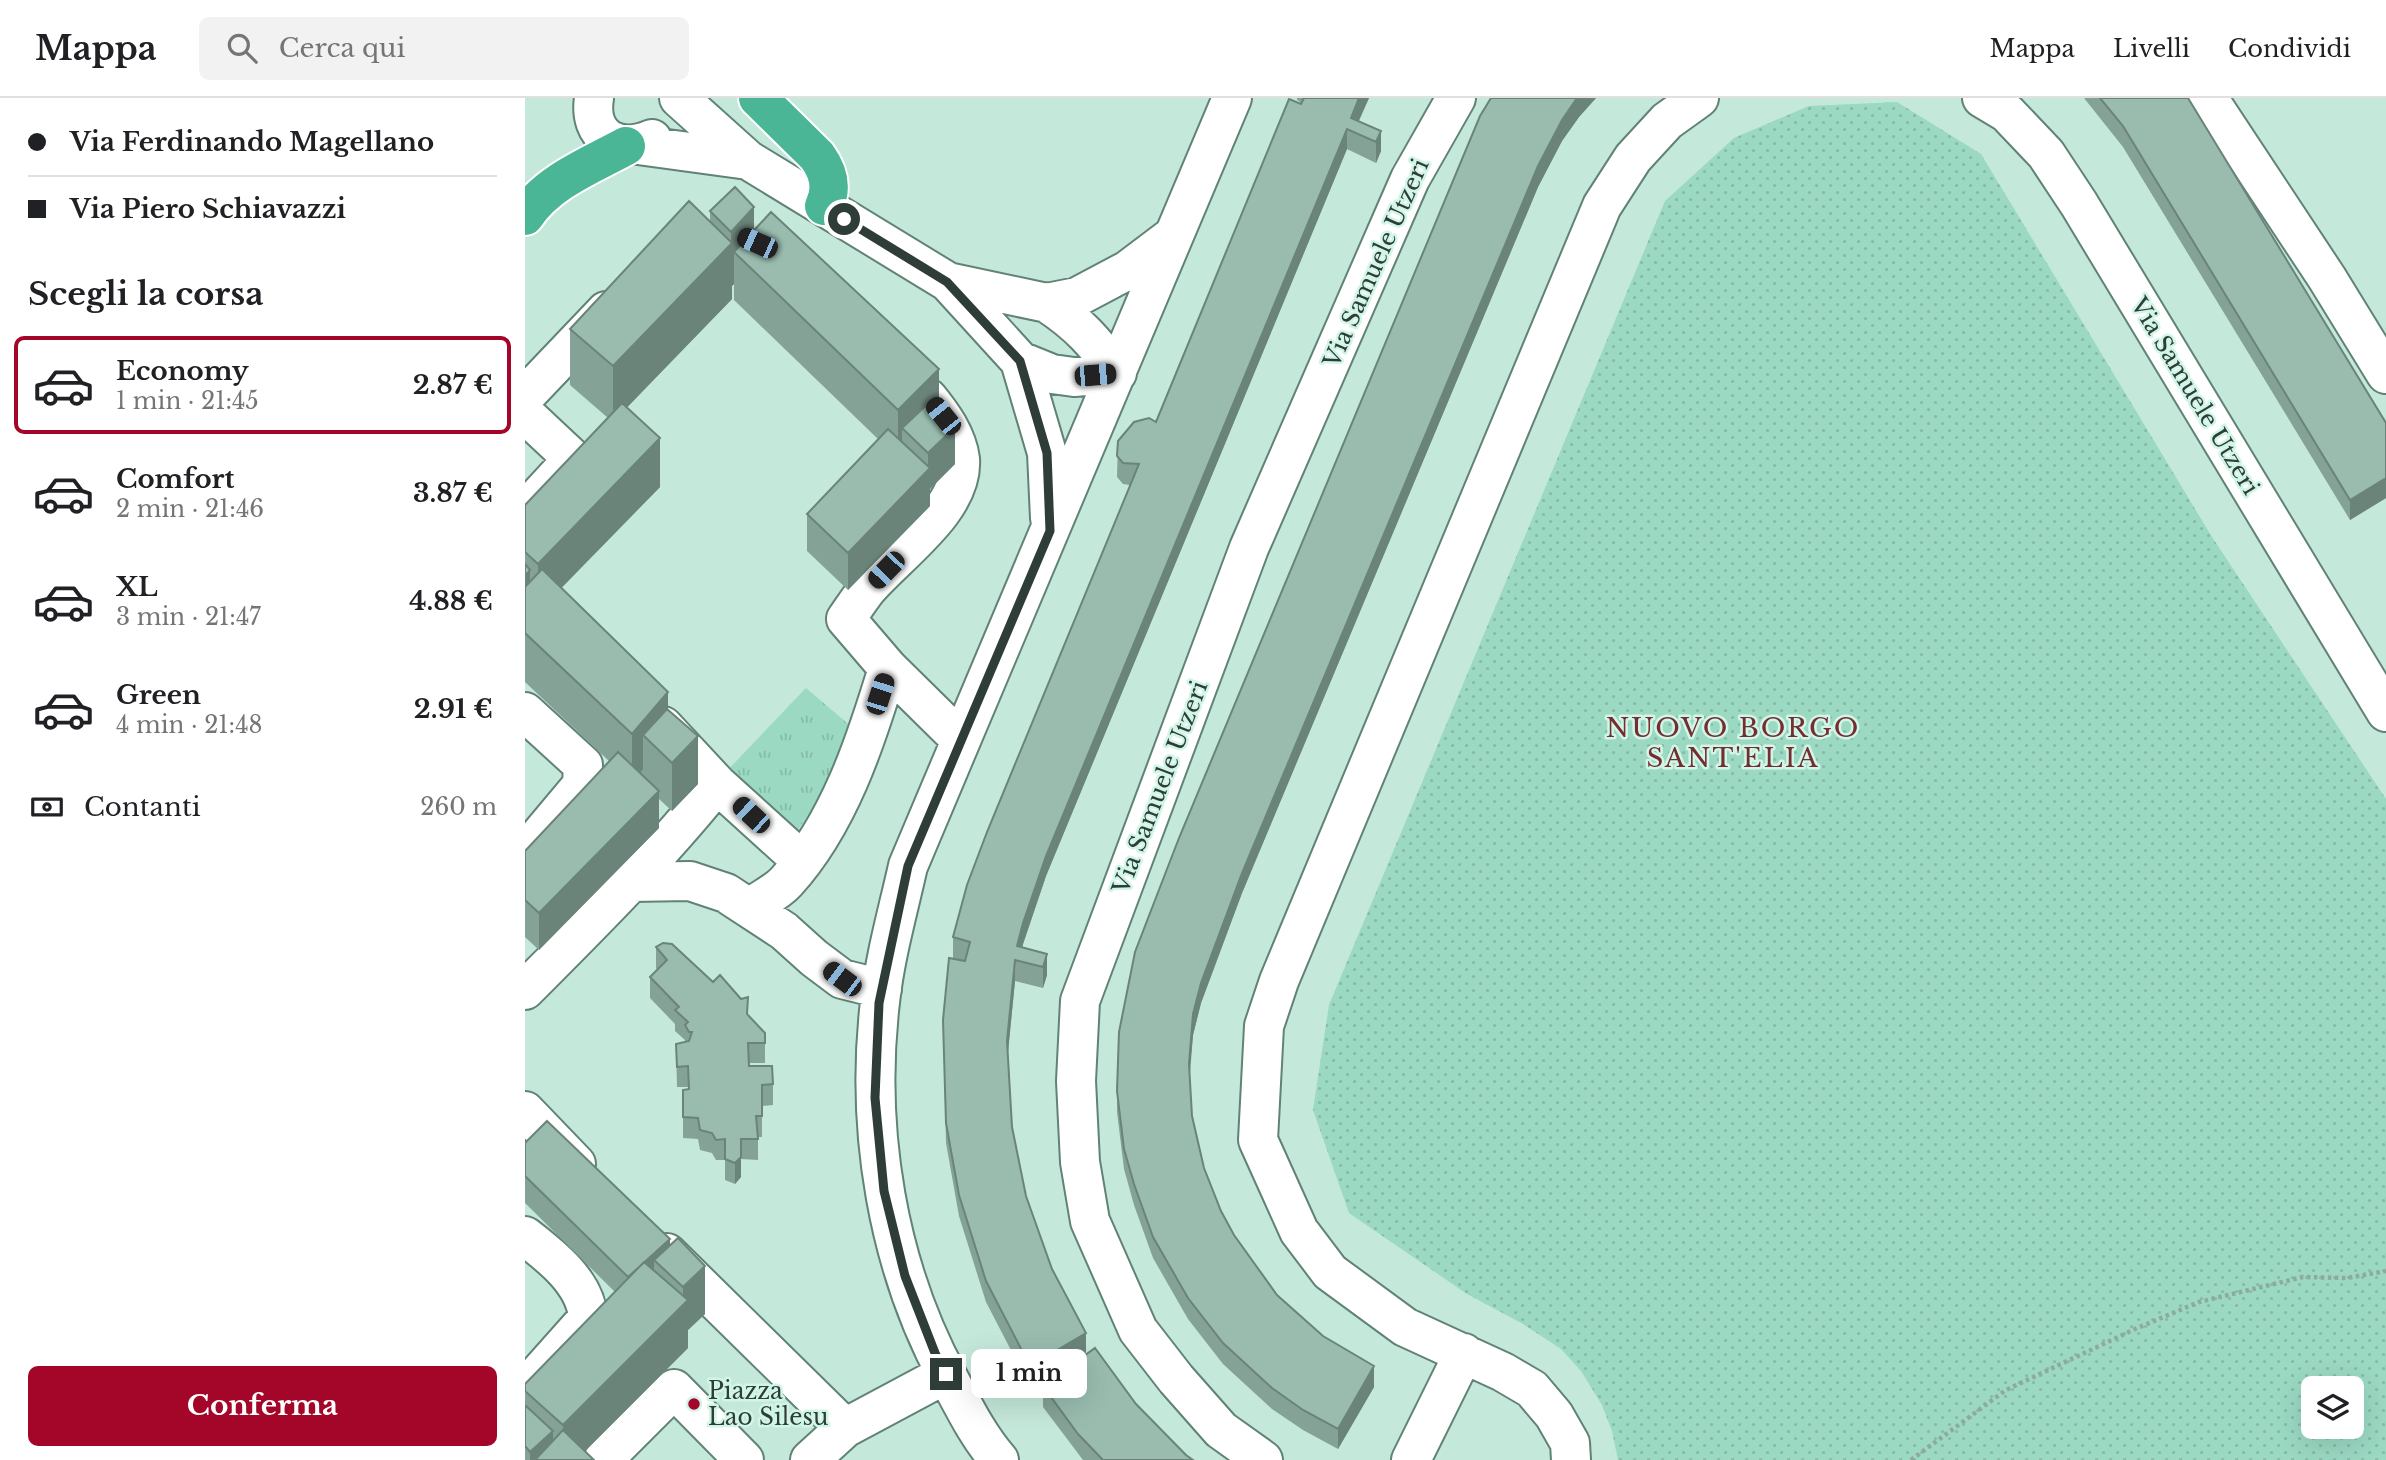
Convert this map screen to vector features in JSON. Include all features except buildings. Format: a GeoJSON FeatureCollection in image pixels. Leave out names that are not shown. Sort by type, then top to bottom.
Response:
{"type":"FeatureCollection","features":[{"type":"Feature","properties":{"kind":"highway"},"geometry":{"type":"LineString","coordinates":[[758,98],[825,167],[829,192],[824,206]]}},
{"type":"Feature","properties":{"kind":"highway"},"geometry":{"type":"LineString","coordinates":[[525,216],[533,204],[551,188],[632,146]]}},
{"type":"Feature","properties":{"kind":"street"},"geometry":{"type":"LineString","coordinates":[[594,98],[591,114],[598,130],[610,141],[748,160]]}},
{"type":"Feature","properties":{"kind":"street"},"geometry":{"type":"LineString","coordinates":[[632,146],[655,138],[666,124],[668,98]]}},
{"type":"Feature","properties":{"kind":"street"},"geometry":{"type":"LineString","coordinates":[[679,98],[748,160],[947,282],[1020,361],[1063,376],[1117,373]]}},
{"type":"Feature","properties":{"kind":"street"},"geometry":{"type":"LineString","coordinates":[[999,1460],[985,1444],[935,1353],[905,1276],[884,1191],[875,1098],[881,989],[908,866],[1232,98]]}},
{"type":"Feature","properties":{"kind":"street","name":"Via Samuele Utzeri"},"geometry":{"type":"LineString","coordinates":[[1263,1460],[1221,1430],[1138,1330],[1090,1221],[1080,1163],[1076,1081],[1080,1001],[1249,548],[1410,179],[1456,98]]}},
{"type":"Feature","properties":{"kind":"street"},"geometry":{"type":"LineString","coordinates":[[1571,1460],[1570,1443],[1554,1415],[1532,1389],[1464,1353],[1405,1327],[1330,1272],[1299,1231],[1258,1140],[1264,1026],[1284,968],[1602,206],[1633,158],[1667,121],[1699,98]]}},
{"type":"Feature","properties":{"kind":"street","name":"Via Samuele Utzeri"},"geometry":{"type":"LineString","coordinates":[[1982,98],[2007,113],[2052,164],[2386,712]]}},
{"type":"Feature","properties":{"kind":"street"},"geometry":{"type":"LineString","coordinates":[[2209,98],[2327,278],[2386,374]]}},
{"type":"Feature","properties":{"kind":"street"},"geometry":{"type":"LineString","coordinates":[[1047,303],[1077,297],[1118,275],[1174,235]]}},
{"type":"Feature","properties":{"kind":"street"},"geometry":{"type":"LineString","coordinates":[[947,282],[1047,303],[1071,319],[1093,339],[1117,373]]}},
{"type":"Feature","properties":{"kind":"street"},"geometry":{"type":"LineString","coordinates":[[525,396],[628,288]]}},
{"type":"Feature","properties":{"kind":"street"},"geometry":{"type":"LineString","coordinates":[[1020,361],[1047,453],[1050,531]]}},
{"type":"Feature","properties":{"kind":"street"},"geometry":{"type":"LineString","coordinates":[[900,374],[925,394],[943,416],[956,443],[960,461],[957,482],[938,517],[869,588],[846,619],[888,668],[961,740]]}},
{"type":"Feature","properties":{"kind":"street"},"geometry":{"type":"LineString","coordinates":[[525,414],[573,459],[525,511]]}},
{"type":"Feature","properties":{"kind":"street"},"geometry":{"type":"LineString","coordinates":[[751,907],[785,883],[818,840],[864,746],[888,668]]}},
{"type":"Feature","properties":{"kind":"street"},"geometry":{"type":"LineString","coordinates":[[641,703],[717,784],[802,861]]}},
{"type":"Feature","properties":{"kind":"street"},"geometry":{"type":"LineString","coordinates":[[525,712],[583,765],[582,785],[525,853]]}},
{"type":"Feature","properties":{"kind":"street"},"geometry":{"type":"LineString","coordinates":[[529,977],[631,882],[684,825],[717,784]]}},
{"type":"Feature","properties":{"kind":"street"},"geometry":{"type":"LineString","coordinates":[[631,882],[690,881],[726,893],[784,931],[842,979],[881,989]]}},
{"type":"Feature","properties":{"kind":"street"},"geometry":{"type":"LineString","coordinates":[[529,1125],[597,1184]]}},
{"type":"Feature","properties":{"kind":"street"},"geometry":{"type":"LineString","coordinates":[[646,1233],[835,1447],[946,1374]]}},
{"type":"Feature","properties":{"kind":"street"},"geometry":{"type":"LineString","coordinates":[[525,1236],[577,1285],[587,1306],[588,1318],[525,1389]]}},
{"type":"Feature","properties":{"kind":"street"},"geometry":{"type":"LineString","coordinates":[[1411,1460],[1464,1353]]}},
{"type":"Feature","properties":{"kind":"street"},"geometry":{"type":"LineString","coordinates":[[603,1460],[674,1389],[744,1460]]}},
{"type":"Feature","properties":{"kind":"path"},"geometry":{"type":"LineString","coordinates":[[1911,1460],[2006,1390],[2199,1302],[2303,1277],[2347,1278],[2386,1270]]}},
{"type":"Feature","properties":{"kind":"green space"},"geometry":{"type":"Polygon","coordinates":[[[1897,102],[1981,154],[2212,537],[2386,799],[2386,1460],[1618,1460],[1612,1431],[1602,1405],[1581,1371],[1561,1349],[1523,1324],[1467,1294],[1349,1213],[1313,1110],[1329,1005],[1665,201],[1734,138],[1809,106],[1897,102]]]}},
{"type":"Feature","properties":{"kind":"green space"},"geometry":{"type":"Polygon","coordinates":[[[806,688],[853,728],[831,783],[795,834],[721,777],[806,688]]]}},
{"type":"Feature","properties":{"kind":"place","name":"Piazza Lao Silesu"},"geometry":{"type":"Point","coordinates":[694,1404]}},
{"type":"Feature","properties":{"kind":"district","name":"NUOVO BORGO SANT'ELIA"},"geometry":{"type":"Point","coordinates":[1733,743]}},
{"type":"Feature","properties":{"kind":"route"},"geometry":{"type":"LineString","coordinates":[[844,219],[947,282],[1020,361],[1047,453],[1050,531],[908,866],[879,1003],[875,1098],[884,1191],[905,1276],[946,1374]]}}]}
